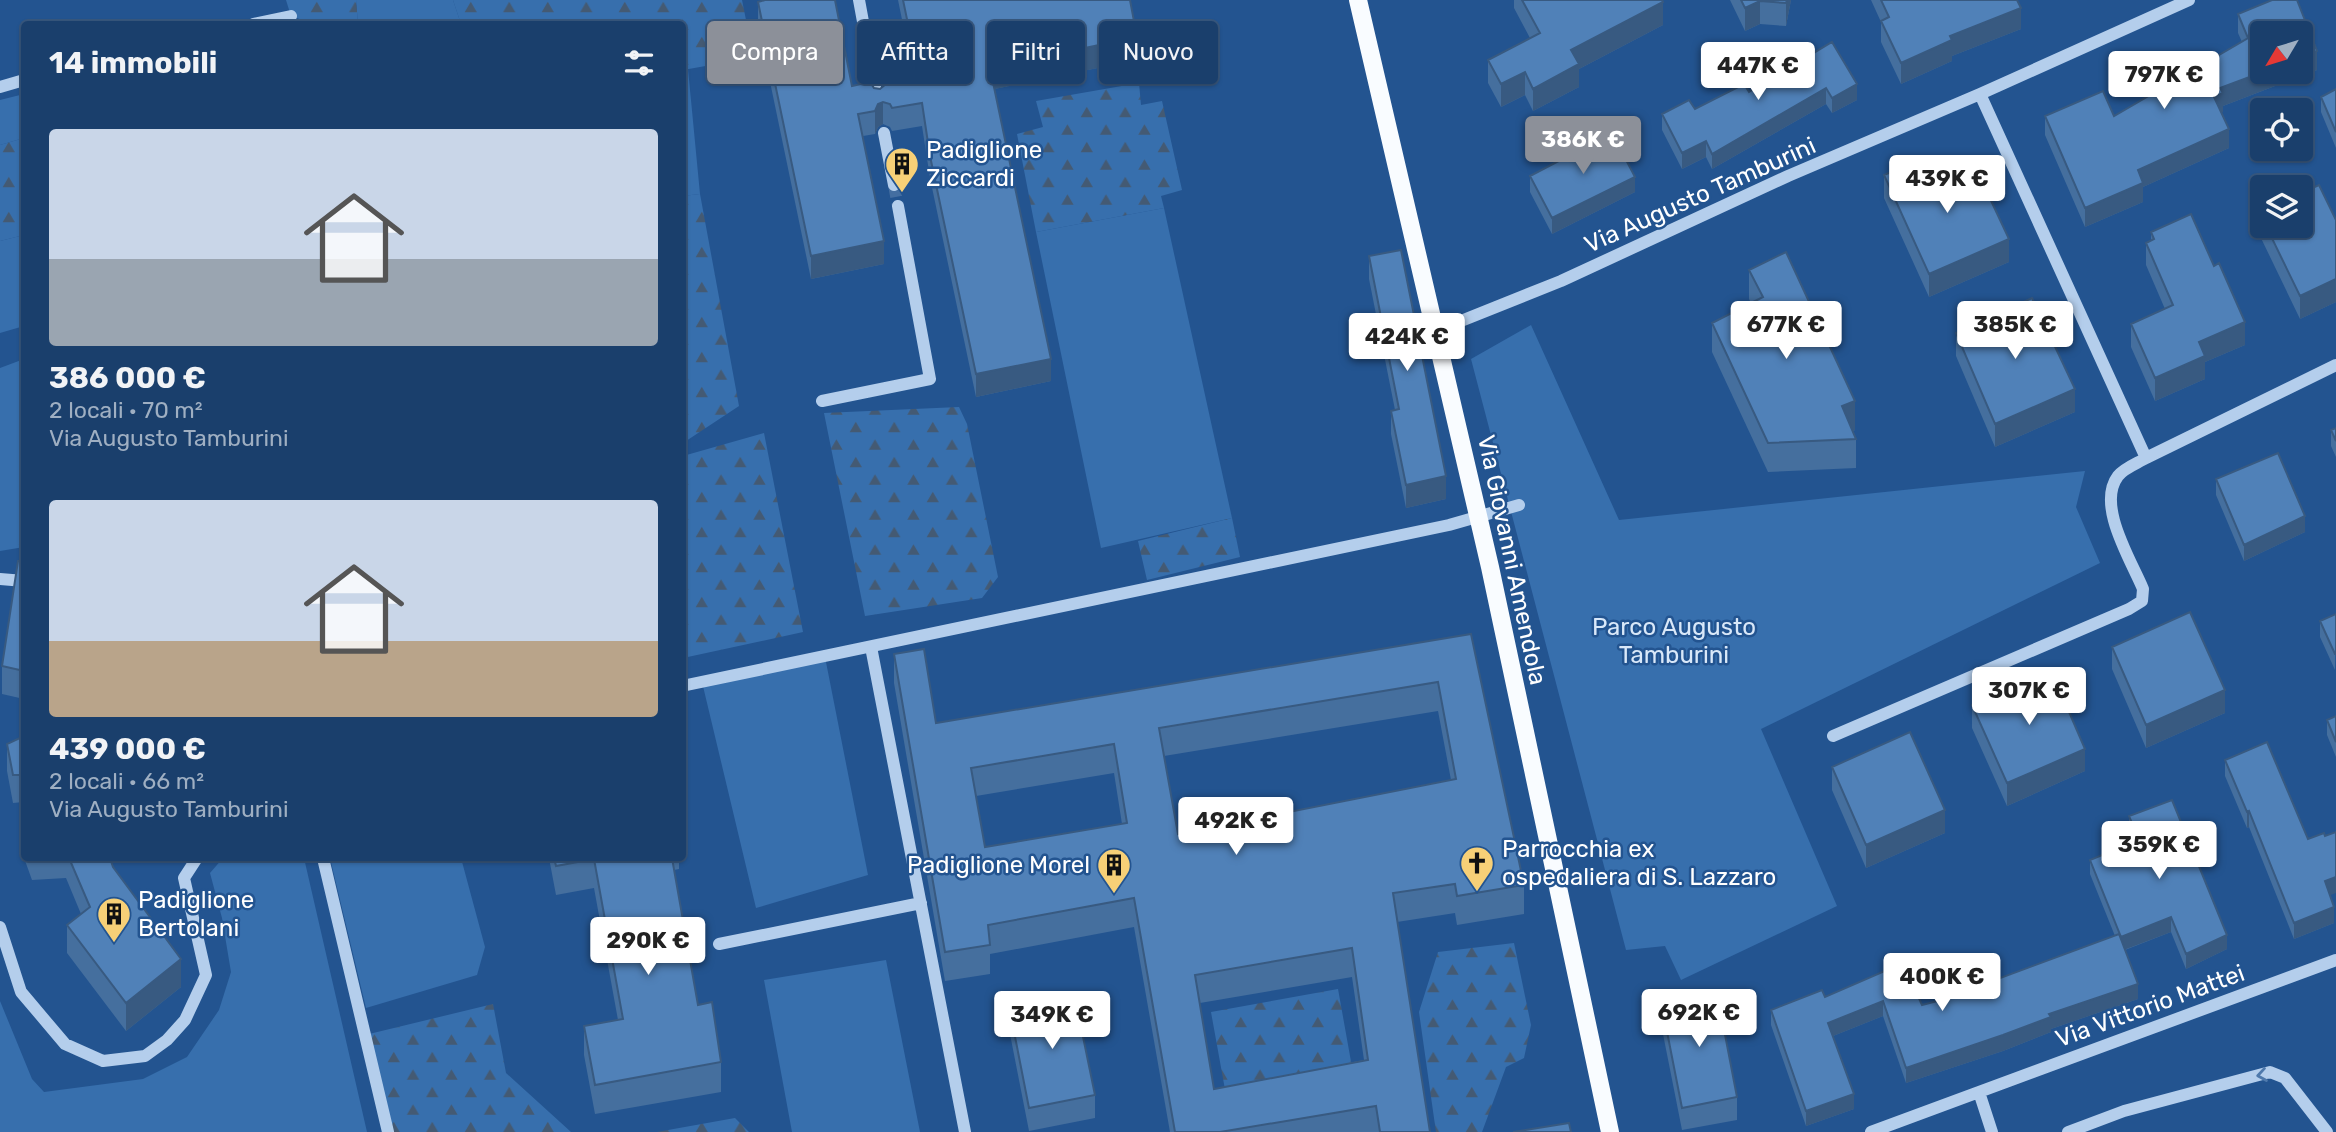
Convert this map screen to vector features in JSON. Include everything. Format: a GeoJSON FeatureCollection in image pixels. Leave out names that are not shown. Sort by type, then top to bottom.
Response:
{"type":"FeatureCollection","features":[{"type":"Feature","properties":{"kind":"main road","name":"Via Giovanni Amendola"},"geometry":{"type":"LineString","coordinates":[[1358,0],[1479,518],[1610,1132]]}},
{"type":"Feature","properties":{"kind":"street"},"geometry":{"type":"LineString","coordinates":[[859,0],[878,103]]}},
{"type":"Feature","properties":{"kind":"street","name":"Via Augusto Tamburini"},"geometry":{"type":"LineString","coordinates":[[1436,331],[1561,281],[1788,176],[2189,0]]}},
{"type":"Feature","properties":{"kind":"street"},"geometry":{"type":"LineString","coordinates":[[267,21],[291,16]]}},
{"type":"Feature","properties":{"kind":"street"},"geometry":{"type":"LineString","coordinates":[[0,87],[21,81]]}},
{"type":"Feature","properties":{"kind":"street"},"geometry":{"type":"LineString","coordinates":[[1980,94],[2146,458]]}},
{"type":"Feature","properties":{"kind":"street"},"geometry":{"type":"LineString","coordinates":[[884,133],[894,185]]}},
{"type":"Feature","properties":{"kind":"street"},"geometry":{"type":"LineString","coordinates":[[822,401],[930,379],[898,206]]}},
{"type":"Feature","properties":{"kind":"street"},"geometry":{"type":"LineString","coordinates":[[1833,736],[2129,609],[2142,601],[2143,589],[2111,514],[2109,492],[2119,474],[2146,458],[2336,365]]}},
{"type":"Feature","properties":{"kind":"street"},"geometry":{"type":"LineString","coordinates":[[686,685],[1479,518],[1519,505]]}},
{"type":"Feature","properties":{"kind":"street"},"geometry":{"type":"LineString","coordinates":[[0,579],[21,581]]}},
{"type":"Feature","properties":{"kind":"street"},"geometry":{"type":"LineString","coordinates":[[871,647],[965,1132]]}},
{"type":"Feature","properties":{"kind":"street"},"geometry":{"type":"LineString","coordinates":[[0,928],[21,992],[65,1044],[103,1061],[145,1056],[167,1040],[185,1020],[206,975],[184,878],[195,861]]}},
{"type":"Feature","properties":{"kind":"street"},"geometry":{"type":"LineString","coordinates":[[324,861],[388,1132]]}},
{"type":"Feature","properties":{"kind":"street"},"geometry":{"type":"LineString","coordinates":[[719,944],[921,904]]}},
{"type":"Feature","properties":{"kind":"street","name":"Via Vittorio Mattei"},"geometry":{"type":"LineString","coordinates":[[1871,1132],[2336,960]]}},
{"type":"Feature","properties":{"kind":"street"},"geometry":{"type":"LineString","coordinates":[[2068,1132],[2124,1111],[2270,1072],[2285,1078],[2327,1132]]}},
{"type":"Feature","properties":{"kind":"street"},"geometry":{"type":"LineString","coordinates":[[1979,1093],[1992,1132]]}},
{"type":"Feature","properties":{"kind":"green space"},"geometry":{"type":"Polygon","coordinates":[[[286,0],[356,0],[358,21],[305,21],[291,16],[286,0]]]}},
{"type":"Feature","properties":{"kind":"green space"},"geometry":{"type":"Polygon","coordinates":[[[356,0],[453,0],[460,21],[358,21],[356,0]]]}},
{"type":"Feature","properties":{"kind":"green space"},"geometry":{"type":"Polygon","coordinates":[[[453,0],[742,0],[746,21],[707,21],[707,66],[686,69],[686,21],[460,21],[453,0]]]}},
{"type":"Feature","properties":{"kind":"green space"},"geometry":{"type":"Polygon","coordinates":[[[686,69],[700,194],[686,196],[686,69]]]}},
{"type":"Feature","properties":{"kind":"green space"},"geometry":{"type":"Polygon","coordinates":[[[1139,84],[1141,105],[1162,101],[1182,190],[1161,196],[1164,208],[1036,232],[1017,134],[1043,127],[1036,101],[1139,84]]]}},
{"type":"Feature","properties":{"kind":"green space"},"geometry":{"type":"Polygon","coordinates":[[[21,95],[21,139],[0,145],[0,100],[21,95]]]}},
{"type":"Feature","properties":{"kind":"green space"},"geometry":{"type":"Polygon","coordinates":[[[21,139],[21,236],[0,241],[0,145],[21,139]]]}},
{"type":"Feature","properties":{"kind":"green space"},"geometry":{"type":"Polygon","coordinates":[[[700,194],[739,406],[686,441],[686,196],[700,194]]]}},
{"type":"Feature","properties":{"kind":"green space"},"geometry":{"type":"Polygon","coordinates":[[[1164,208],[1232,518],[1101,548],[1036,232],[1164,208]]]}},
{"type":"Feature","properties":{"kind":"green space"},"geometry":{"type":"Polygon","coordinates":[[[21,236],[21,327],[0,333],[0,241],[21,236]]]}},
{"type":"Feature","properties":{"kind":"green space","name":"Parco Augusto Tamburini"},"geometry":{"type":"Polygon","coordinates":[[[1531,325],[1619,520],[2085,471],[2076,507],[2100,563],[1761,729],[1837,906],[1681,980],[1665,946],[1626,950],[1471,359],[1531,325]]]}},
{"type":"Feature","properties":{"kind":"green space"},"geometry":{"type":"Polygon","coordinates":[[[21,360],[21,548],[0,551],[0,368],[21,360]]]}},
{"type":"Feature","properties":{"kind":"green space"},"geometry":{"type":"Polygon","coordinates":[[[959,407],[967,424],[998,577],[982,598],[865,616],[824,413],[959,407]]]}},
{"type":"Feature","properties":{"kind":"green space"},"geometry":{"type":"Polygon","coordinates":[[[764,433],[803,632],[686,657],[686,455],[764,433]]]}},
{"type":"Feature","properties":{"kind":"green space"},"geometry":{"type":"Polygon","coordinates":[[[1232,518],[1240,557],[1147,580],[1138,541],[1232,518]]]}},
{"type":"Feature","properties":{"kind":"green space"},"geometry":{"type":"Polygon","coordinates":[[[825,657],[868,875],[756,908],[702,682],[825,657]]]}},
{"type":"Feature","properties":{"kind":"green space"},"geometry":{"type":"Polygon","coordinates":[[[220,861],[305,861],[367,1132],[0,1132],[0,1001],[32,1079],[44,1092],[143,1079],[187,1057],[219,1010],[231,972],[222,918],[210,873],[220,861]]]}},
{"type":"Feature","properties":{"kind":"green space"},"geometry":{"type":"Polygon","coordinates":[[[331,861],[462,861],[485,947],[477,975],[366,1008],[331,861]]]}},
{"type":"Feature","properties":{"kind":"green space"},"geometry":{"type":"Polygon","coordinates":[[[1514,943],[1531,1025],[1524,1058],[1506,1067],[1482,1132],[1436,1132],[1419,1012],[1438,952],[1514,943]]]}},
{"type":"Feature","properties":{"kind":"green space"},"geometry":{"type":"Polygon","coordinates":[[[886,960],[920,1132],[792,1132],[764,980],[886,960]]]}},
{"type":"Feature","properties":{"kind":"green space"},"geometry":{"type":"Polygon","coordinates":[[[1338,989],[1355,1084],[1228,1106],[1211,1012],[1338,989]]]}},
{"type":"Feature","properties":{"kind":"green space"},"geometry":{"type":"Polygon","coordinates":[[[493,1004],[506,1073],[571,1132],[388,1132],[365,1035],[493,1004]]]}},
{"type":"Feature","properties":{"kind":"green space"},"geometry":{"type":"Polygon","coordinates":[[[735,1118],[749,1132],[657,1132],[735,1118]]]}},
{"type":"Feature","properties":{"kind":"building","name":"Padiglione Ziccardi"},"geometry":{"type":"Polygon","coordinates":[[[835,0],[839,21],[762,21],[758,2],[835,0]]]}},
{"type":"Feature","properties":{"kind":"building","name":"Padiglione Ziccardi"},"geometry":{"type":"Polygon","coordinates":[[[903,0],[1130,0],[1134,21],[1099,21],[1099,45],[1085,48],[1085,21],[987,21],[987,84],[993,84],[1051,359],[976,374],[930,156],[922,103],[892,108],[890,104],[883,102],[878,104],[875,111],[858,114],[884,241],[811,256],[775,84],[843,84],[843,40],[852,86],[871,84],[874,88],[880,89],[886,84],[973,84],[973,21],[907,21],[903,0]]]}},
{"type":"Feature","properties":{"kind":"building"},"geometry":{"type":"Polygon","coordinates":[[[1522,0],[1663,2],[1571,50],[1579,64],[1533,89],[1525,72],[1501,84],[1488,60],[1540,33],[1522,0]]]}},
{"type":"Feature","properties":{"kind":"building"},"geometry":{"type":"Polygon","coordinates":[[[1741,0],[1787,0],[1786,3],[1760,1],[1745,8],[1741,0]]]}},
{"type":"Feature","properties":{"kind":"building"},"geometry":{"type":"Polygon","coordinates":[[[1881,0],[2017,0],[2021,8],[1950,36],[1952,40],[1901,63],[1881,21],[1889,17],[1881,0]]]}},
{"type":"Feature","properties":{"kind":"building"},"geometry":{"type":"Polygon","coordinates":[[[2272,0],[2297,0],[2305,21],[2250,21],[2250,77],[2220,88],[2223,93],[2214,97],[2229,129],[2138,170],[2143,183],[2085,208],[2045,116],[2103,91],[2114,116],[2248,38],[2238,14],[2272,0]]]}},
{"type":"Feature","properties":{"kind":"building"},"geometry":{"type":"Polygon","coordinates":[[[1832,42],[1857,84],[1832,98],[1826,88],[1712,154],[1706,141],[1682,153],[1662,114],[1689,100],[1695,109],[1744,84],[1749,92],[1832,42]]]}},
{"type":"Feature","properties":{"kind":"building"},"geometry":{"type":"Polygon","coordinates":[[[2336,89],[2336,132],[2321,97],[2336,89]]]}},
{"type":"Feature","properties":{"kind":"building"},"geometry":{"type":"Polygon","coordinates":[[[1612,133],[1635,177],[1552,218],[1530,176],[1612,133]]]}},
{"type":"Feature","properties":{"kind":"building"},"geometry":{"type":"Polygon","coordinates":[[[1972,160],[2009,239],[1929,274],[1884,175],[1908,165],[1921,187],[1972,160]]]}},
{"type":"Feature","properties":{"kind":"building"},"geometry":{"type":"Polygon","coordinates":[[[2319,185],[2336,220],[2336,279],[2300,296],[2272,238],[2313,238],[2313,188],[2319,185]]]}},
{"type":"Feature","properties":{"kind":"building"},"geometry":{"type":"Polygon","coordinates":[[[2191,214],[2214,266],[2219,263],[2245,322],[2199,342],[2205,356],[2155,378],[2131,324],[2173,305],[2146,243],[2154,239],[2151,232],[2191,214]]]}},
{"type":"Feature","properties":{"kind":"building"},"geometry":{"type":"Polygon","coordinates":[[[1401,250],[1446,476],[1406,485],[1391,411],[1399,409],[1369,256],[1401,250]]]}},
{"type":"Feature","properties":{"kind":"building"},"geometry":{"type":"Polygon","coordinates":[[[1786,252],[1855,401],[1842,406],[1856,439],[1768,443],[1712,323],[1763,297],[1749,270],[1786,252]]]}},
{"type":"Feature","properties":{"kind":"building"},"geometry":{"type":"Polygon","coordinates":[[[2032,298],[2075,389],[1995,424],[1956,333],[2032,298]]]}},
{"type":"Feature","properties":{"kind":"building"},"geometry":{"type":"Polygon","coordinates":[[[2336,428],[2336,441],[2331,430],[2336,428]]]}},
{"type":"Feature","properties":{"kind":"building"},"geometry":{"type":"Polygon","coordinates":[[[2278,453],[2305,516],[2244,545],[2216,479],[2278,453]]]}},
{"type":"Feature","properties":{"kind":"building"},"geometry":{"type":"Polygon","coordinates":[[[18,561],[21,561],[21,670],[2,666],[18,561]]]}},
{"type":"Feature","properties":{"kind":"building"},"geometry":{"type":"Polygon","coordinates":[[[2190,612],[2225,690],[2146,725],[2112,647],[2190,612]]]}},
{"type":"Feature","properties":{"kind":"building"},"geometry":{"type":"Polygon","coordinates":[[[2336,614],[2336,654],[2335,654],[2320,621],[2336,614]]]}},
{"type":"Feature","properties":{"kind":"building","name":"Padiglione Morel"},"geometry":{"type":"Polygon","coordinates":[[[1471,634],[1524,885],[1457,896],[1455,884],[1393,893],[1430,1132],[1380,1132],[1376,1106],[1220,1132],[1175,1132],[1134,898],[988,925],[990,945],[945,952],[894,654],[924,649],[936,723],[1471,634]],[[1438,682],[1159,728],[1178,834],[1456,779],[1438,682]],[[1114,744],[971,768],[985,847],[1127,823],[1114,744]],[[1352,948],[1195,975],[1214,1089],[1368,1060],[1352,948]]]}},
{"type":"Feature","properties":{"kind":"building"},"geometry":{"type":"Polygon","coordinates":[[[2051,670],[2085,749],[2007,783],[1972,705],[2051,670]]]}},
{"type":"Feature","properties":{"kind":"building"},"geometry":{"type":"Polygon","coordinates":[[[2336,716],[2336,742],[2327,720],[2336,716]]]}},
{"type":"Feature","properties":{"kind":"building"},"geometry":{"type":"Polygon","coordinates":[[[1910,732],[1945,810],[1866,845],[1832,767],[1910,732]]]}},
{"type":"Feature","properties":{"kind":"building"},"geometry":{"type":"Polygon","coordinates":[[[21,737],[21,775],[13,775],[7,744],[21,737]]]}},
{"type":"Feature","properties":{"kind":"building"},"geometry":{"type":"Polygon","coordinates":[[[2267,742],[2308,839],[2336,832],[2336,877],[2325,881],[2334,907],[2294,923],[2249,811],[2247,812],[2225,760],[2267,742]]]}},
{"type":"Feature","properties":{"kind":"building"},"geometry":{"type":"Polygon","coordinates":[[[2172,800],[2227,935],[2186,954],[2171,917],[2121,937],[2090,860],[2139,840],[2129,816],[2172,800]]]}},
{"type":"Feature","properties":{"kind":"building"},"geometry":{"type":"Polygon","coordinates":[[[70,861],[111,861],[181,959],[126,1003],[67,925],[90,907],[70,861]]]}},
{"type":"Feature","properties":{"kind":"building"},"geometry":{"type":"Polygon","coordinates":[[[555,861],[583,861],[556,866],[555,861]]]}},
{"type":"Feature","properties":{"kind":"building"},"geometry":{"type":"Polygon","coordinates":[[[594,861],[673,861],[698,1005],[712,1002],[721,1062],[595,1085],[584,1026],[623,1019],[594,861]]]}},
{"type":"Feature","properties":{"kind":"building"},"geometry":{"type":"Polygon","coordinates":[[[2119,934],[2138,984],[1906,1068],[1883,1001],[1828,1023],[1854,1094],[1806,1111],[1771,1010],[1822,990],[1825,997],[1903,963],[1922,1005],[2119,934]]]}},
{"type":"Feature","properties":{"kind":"building"},"geometry":{"type":"Polygon","coordinates":[[[1074,993],[1095,1095],[1029,1108],[1009,1006],[1074,993]]]}},
{"type":"Feature","properties":{"kind":"building"},"geometry":{"type":"Polygon","coordinates":[[[1717,993],[1737,1097],[1682,1108],[1661,1001],[1717,993]]]}},
{"type":"Feature","properties":{"kind":"building"},"geometry":{"type":"Polygon","coordinates":[[[1569,1123],[1571,1132],[1513,1132],[1569,1123]]]}},
{"type":"Feature","properties":{"kind":"tunnel"},"geometry":{"type":"LineString","coordinates":[[894,185],[898,206]]}},
{"type":"Feature","properties":{"kind":"place","name":"Padiglione Ziccardi"},"geometry":{"type":"Point","coordinates":[902,194]}},
{"type":"Feature","properties":{"kind":"place","name":"Parrocchia ex ospedaliera di S. Lazzaro"},"geometry":{"type":"Point","coordinates":[1477,893]}},
{"type":"Feature","properties":{"kind":"place","name":"Padiglione Morel"},"geometry":{"type":"Point","coordinates":[1114,895]}},
{"type":"Feature","properties":{"kind":"place","name":"Padiglione Bertolani"},"geometry":{"type":"Point","coordinates":[114,944]}}]}
